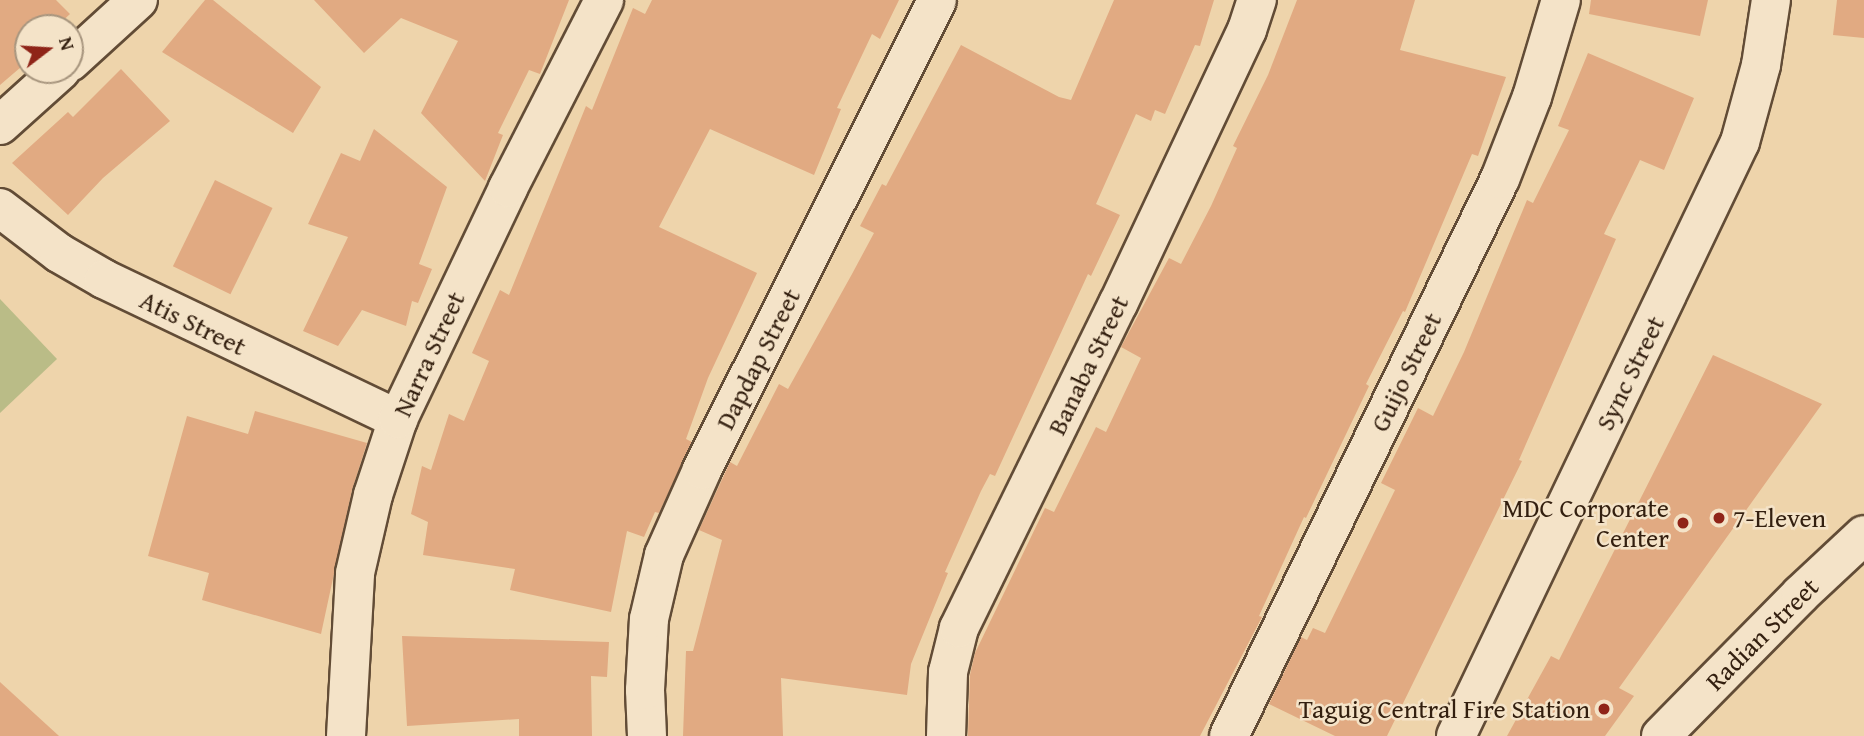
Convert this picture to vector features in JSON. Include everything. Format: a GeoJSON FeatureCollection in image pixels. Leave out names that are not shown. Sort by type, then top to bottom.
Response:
{"type":"FeatureCollection","features":[{"type":"Feature","properties":{"kind":"street"},"geometry":{"type":"LineString","coordinates":[[84,49],[138,0]]}},
{"type":"Feature","properties":{"kind":"street","name":"Narra Street"},"geometry":{"type":"LineString","coordinates":[[346,736],[355,573],[373,495],[398,419],[508,188],[604,0]]}},
{"type":"Feature","properties":{"kind":"street","name":"Dapdap Street"},"geometry":{"type":"LineString","coordinates":[[647,736],[645,690],[649,620],[664,555],[711,453],[937,0]]}},
{"type":"Feature","properties":{"kind":"street","name":"Banaba Street"},"geometry":{"type":"LineString","coordinates":[[946,736],[948,672],[959,628],[1118,304],[1247,30],[1257,0]]}},
{"type":"Feature","properties":{"kind":"street","name":"Guijo Street"},"geometry":{"type":"LineString","coordinates":[[1229,736],[1500,179],[1532,97],[1561,0]]}},
{"type":"Feature","properties":{"kind":"street","name":"Sync Street"},"geometry":{"type":"LineString","coordinates":[[1456,736],[1740,142],[1762,65],[1771,0]]}},
{"type":"Feature","properties":{"kind":"street"},"geometry":{"type":"LineString","coordinates":[[0,125],[45,84]]}},
{"type":"Feature","properties":{"kind":"street","name":"Atis Street"},"geometry":{"type":"LineString","coordinates":[[0,208],[60,253],[104,279],[398,419]]}},
{"type":"Feature","properties":{"kind":"street","name":"Radian Street"},"geometry":{"type":"LineString","coordinates":[[1661,736],[1801,594],[1864,535]]}},
{"type":"Feature","properties":{"kind":"green space"},"geometry":{"type":"Polygon","coordinates":[[[0,299],[57,359],[0,413],[0,299]]]}},
{"type":"Feature","properties":{"kind":"building"},"geometry":{"type":"Polygon","coordinates":[[[0,0],[56,0],[70,14],[14,14],[14,73],[0,85],[0,0]]]}},
{"type":"Feature","properties":{"kind":"building"},"geometry":{"type":"Polygon","coordinates":[[[205,0],[213,0],[321,87],[293,133],[162,52],[205,0]]]}},
{"type":"Feature","properties":{"kind":"building"},"geometry":{"type":"Polygon","coordinates":[[[314,0],[569,0],[540,74],[529,70],[498,133],[503,135],[485,181],[421,113],[458,41],[401,18],[364,53],[314,0]]]}},
{"type":"Feature","properties":{"kind":"building"},"geometry":{"type":"Polygon","coordinates":[[[652,0],[899,0],[880,39],[872,34],[837,108],[841,109],[814,175],[710,129],[659,227],[757,273],[708,378],[686,439],[692,442],[659,513],[655,512],[644,537],[627,531],[611,612],[510,590],[515,569],[423,555],[428,522],[411,514],[422,466],[431,470],[449,414],[464,421],[489,361],[472,353],[500,290],[509,295],[586,106],[592,110],[633,8],[645,14],[652,0]]]}},
{"type":"Feature","properties":{"kind":"building"},"geometry":{"type":"Polygon","coordinates":[[[1114,0],[1214,0],[1200,46],[1195,45],[1165,114],[1155,110],[1151,121],[1136,114],[1096,204],[1120,215],[1091,276],[1088,274],[995,476],[990,474],[981,491],[945,572],[948,573],[911,664],[907,695],[781,678],[783,736],[683,736],[686,651],[693,651],[722,540],[699,530],[730,462],[737,466],[779,384],[788,389],[852,274],[874,233],[860,226],[882,184],[886,186],[961,45],[1059,97],[1071,100],[1114,0]]]}},
{"type":"Feature","properties":{"kind":"building"},"geometry":{"type":"Polygon","coordinates":[[[1297,0],[1415,0],[1400,50],[1506,77],[1478,156],[1472,154],[1405,312],[1403,311],[1366,384],[1369,386],[1306,518],[1304,517],[1259,616],[1262,617],[1200,736],[968,736],[970,675],[975,653],[1045,508],[1054,512],[1096,427],[1106,432],[1141,358],[1121,347],[1169,258],[1181,264],[1211,206],[1237,148],[1233,146],[1268,75],[1297,0]]]}},
{"type":"Feature","properties":{"kind":"building"},"geometry":{"type":"Polygon","coordinates":[[[1591,0],[1708,0],[1700,36],[1589,14],[1591,0]]]}},
{"type":"Feature","properties":{"kind":"building"},"geometry":{"type":"Polygon","coordinates":[[[1837,0],[1864,0],[1864,38],[1833,35],[1837,0]]]}},
{"type":"Feature","properties":{"kind":"building"},"geometry":{"type":"Polygon","coordinates":[[[1588,53],[1694,98],[1664,170],[1640,160],[1604,234],[1616,239],[1519,460],[1522,461],[1387,736],[1335,736],[1269,704],[1301,637],[1307,640],[1313,628],[1325,633],[1395,490],[1381,483],[1418,408],[1433,416],[1464,352],[1527,200],[1533,203],[1569,130],[1558,126],[1588,53]]]}},
{"type":"Feature","properties":{"kind":"building"},"geometry":{"type":"Polygon","coordinates":[[[121,69],[170,121],[103,178],[68,215],[12,163],[68,112],[73,117],[121,69]]]}},
{"type":"Feature","properties":{"kind":"building"},"geometry":{"type":"Polygon","coordinates":[[[374,129],[447,187],[419,264],[432,269],[418,303],[412,301],[406,326],[362,310],[338,346],[303,331],[348,237],[308,224],[341,153],[360,161],[374,129]]]}},
{"type":"Feature","properties":{"kind":"building"},"geometry":{"type":"Polygon","coordinates":[[[215,180],[273,208],[230,294],[173,266],[215,180]]]}},
{"type":"Feature","properties":{"kind":"building","name":"MDC Corporate Center"},"geometry":{"type":"Polygon","coordinates":[[[1713,355],[1822,404],[1619,688],[1634,696],[1605,736],[1507,736],[1551,656],[1559,660],[1713,355]]]}},
{"type":"Feature","properties":{"kind":"building"},"geometry":{"type":"Polygon","coordinates":[[[255,411],[367,443],[352,490],[321,634],[202,600],[209,573],[148,556],[187,416],[248,434],[255,411]]]}},
{"type":"Feature","properties":{"kind":"building"},"geometry":{"type":"Polygon","coordinates":[[[402,636],[609,642],[607,677],[591,676],[592,736],[519,736],[519,719],[407,726],[402,636]]]}},
{"type":"Feature","properties":{"kind":"building"},"geometry":{"type":"Polygon","coordinates":[[[0,682],[59,736],[0,736],[0,682]]]}},
{"type":"Feature","properties":{"kind":"place","name":"7-Eleven"},"geometry":{"type":"Point","coordinates":[1719,518]}},
{"type":"Feature","properties":{"kind":"place","name":"MDC Corporate Center"},"geometry":{"type":"Point","coordinates":[1683,523]}},
{"type":"Feature","properties":{"kind":"place","name":"Taguig Central Fire Station"},"geometry":{"type":"Point","coordinates":[1604,709]}}]}
